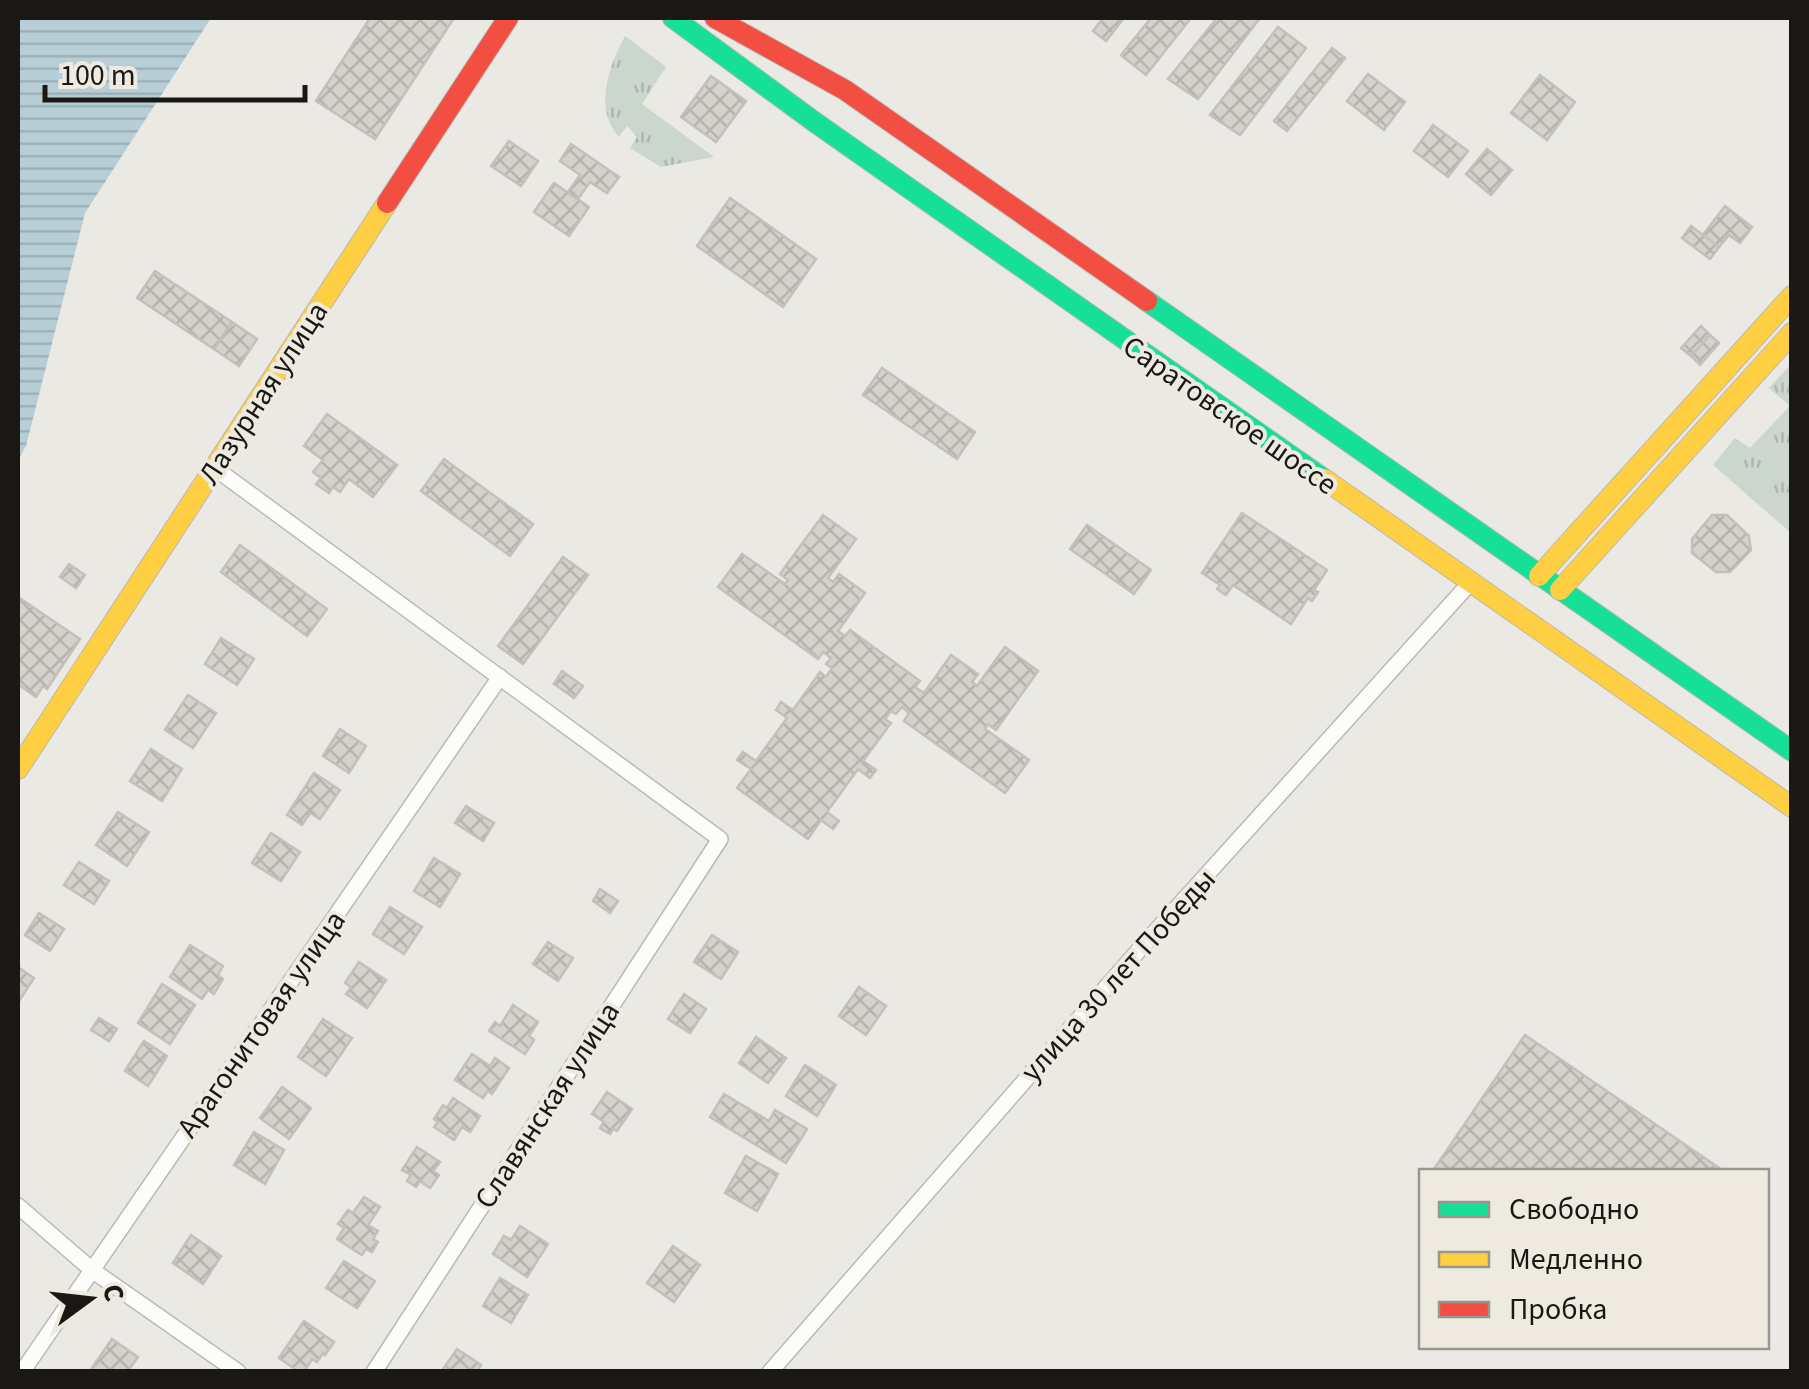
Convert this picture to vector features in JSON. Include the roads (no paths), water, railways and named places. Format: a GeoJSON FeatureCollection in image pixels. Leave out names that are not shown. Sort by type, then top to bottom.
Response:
{"type":"FeatureCollection","features":[{"type":"Feature","properties":{"kind":"main road","name":"Лазурная улица"},"geometry":{"type":"LineString","coordinates":[[18,769],[508,18]]}},
{"type":"Feature","properties":{"kind":"main road","name":"Саратовское шоссе"},"geometry":{"type":"LineString","coordinates":[[673,18],[699,24],[816,122],[1470,582],[1538,598],[1792,752]]}},
{"type":"Feature","properties":{"kind":"main road","name":"Саратовское шоссе"},"geometry":{"type":"LineString","coordinates":[[715,18],[845,90],[1538,598],[1792,806]]}},
{"type":"Feature","properties":{"kind":"main road"},"geometry":{"type":"LineString","coordinates":[[1538,598],[1792,296]]}},
{"type":"Feature","properties":{"kind":"main road"},"geometry":{"type":"LineString","coordinates":[[1538,598],[1792,333]]}},
{"type":"Feature","properties":{"kind":"street"},"geometry":{"type":"LineString","coordinates":[[216,469],[500,677]]}},
{"type":"Feature","properties":{"kind":"street","name":"улица 30 лет Победы"},"geometry":{"type":"LineString","coordinates":[[770,1372],[1146,942],[1470,582]]}},
{"type":"Feature","properties":{"kind":"street","name":"Славянская улица"},"geometry":{"type":"LineString","coordinates":[[374,1372],[720,839],[500,677]]}},
{"type":"Feature","properties":{"kind":"street","name":"Арагонитовая улица"},"geometry":{"type":"LineString","coordinates":[[22,1372],[500,677]]}},
{"type":"Feature","properties":{"kind":"street"},"geometry":{"type":"LineString","coordinates":[[18,1206],[92,1270],[238,1372]]}},
{"type":"Feature","properties":{"kind":"water"},"geometry":{"type":"Polygon","coordinates":[[[18,18],[211,18],[85,213],[26,446],[18,461],[18,18]]]}}]}
